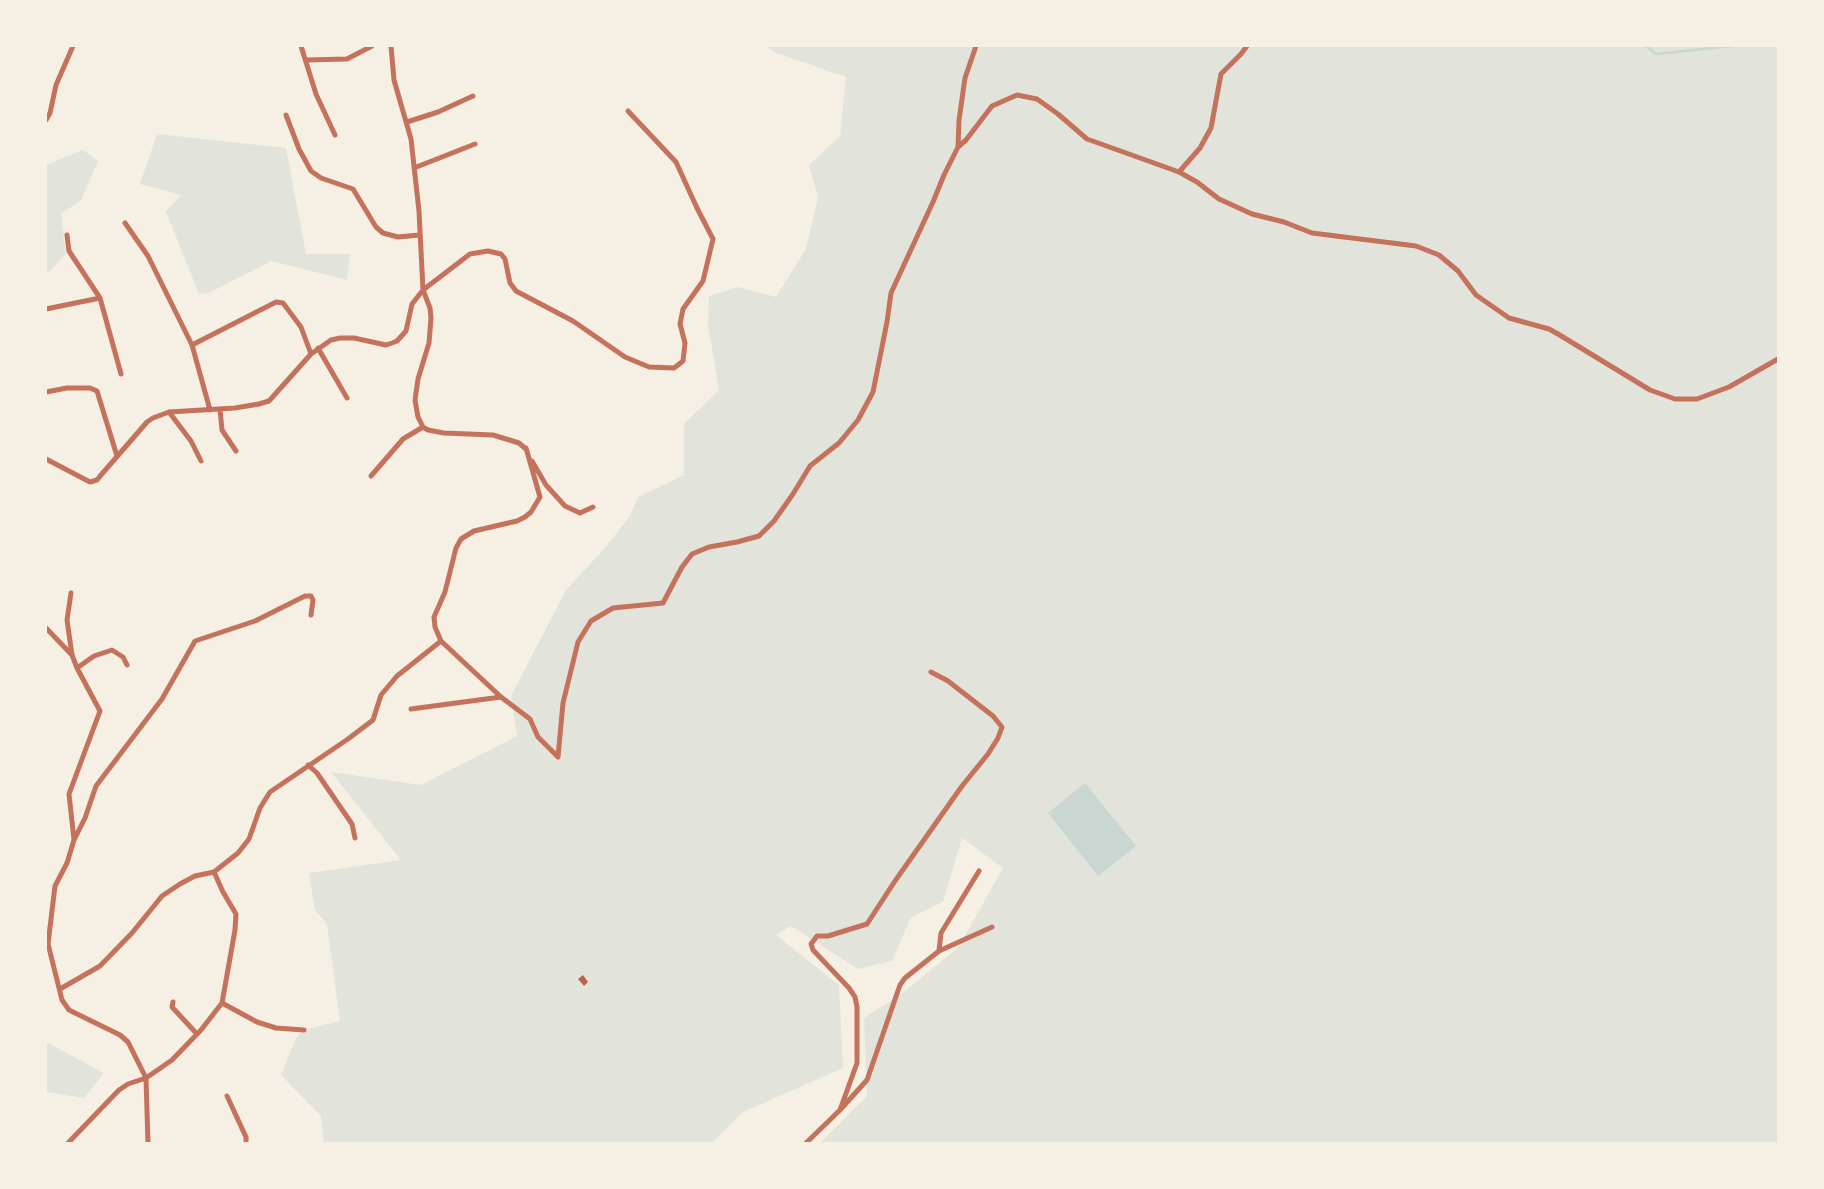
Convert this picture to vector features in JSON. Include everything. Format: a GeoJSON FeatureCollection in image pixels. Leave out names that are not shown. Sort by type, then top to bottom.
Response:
{"type":"FeatureCollection","features":[{"type":"Feature","properties":{"kind":"street"},"geometry":{"type":"LineString","coordinates":[[46,120],[56,85],[73,46]]}},
{"type":"Feature","properties":{"kind":"street"},"geometry":{"type":"LineString","coordinates":[[301,46],[316,94],[335,135]]}},
{"type":"Feature","properties":{"kind":"street"},"geometry":{"type":"LineString","coordinates":[[306,60],[347,59],[372,46]]}},
{"type":"Feature","properties":{"kind":"street"},"geometry":{"type":"LineString","coordinates":[[391,46],[394,80],[411,139],[419,211],[423,290],[431,318],[429,343],[421,364],[416,393],[418,417],[423,427],[436,432],[493,435],[519,443],[526,448],[540,497],[531,512],[517,522],[474,531],[461,539],[456,548],[445,592],[433,617],[435,627],[441,642],[530,719],[538,737],[558,757],[563,703],[578,642],[591,621],[613,608],[663,603],[692,554],[709,547],[759,536],[774,521],[810,466],[839,443],[858,420],[873,392],[891,293],[944,174],[958,147],[992,106],[1017,95],[1037,99],[1087,139],[1179,172],[1219,199],[1252,214],[1312,233],[1416,246],[1439,255],[1458,271],[1476,295],[1509,318],[1549,329],[1650,390],[1675,399],[1697,399],[1729,387],[1779,359]]}},
{"type":"Feature","properties":{"kind":"street"},"geometry":{"type":"LineString","coordinates":[[958,147],[965,78],[976,46]]}},
{"type":"Feature","properties":{"kind":"street"},"geometry":{"type":"LineString","coordinates":[[1179,172],[1200,148],[1212,128],[1221,74],[1247,46]]}},
{"type":"Feature","properties":{"kind":"street"},"geometry":{"type":"LineString","coordinates":[[407,122],[473,96]]}},
{"type":"Feature","properties":{"kind":"street"},"geometry":{"type":"LineString","coordinates":[[46,459],[90,482],[97,480],[147,422],[169,412],[249,406],[269,401],[311,354],[331,340],[354,338],[386,345],[397,341],[406,331],[412,304],[423,290],[470,254],[488,251],[501,254],[505,259],[510,283],[516,291],[573,321],[625,357],[649,368],[674,368],[683,361],[685,343],[680,324],[682,309],[703,281],[713,239],[676,162],[628,111]]}},
{"type":"Feature","properties":{"kind":"street"},"geometry":{"type":"LineString","coordinates":[[286,115],[311,171],[321,178],[353,188],[376,227],[383,233],[398,237],[419,235]]}},
{"type":"Feature","properties":{"kind":"street"},"geometry":{"type":"LineString","coordinates":[[414,168],[475,144]]}},
{"type":"Feature","properties":{"kind":"street"},"geometry":{"type":"LineString","coordinates":[[125,223],[148,256],[192,345],[210,410]]}},
{"type":"Feature","properties":{"kind":"street"},"geometry":{"type":"LineString","coordinates":[[67,235],[69,251],[100,298],[121,374]]}},
{"type":"Feature","properties":{"kind":"street"},"geometry":{"type":"LineString","coordinates":[[46,309],[100,298]]}},
{"type":"Feature","properties":{"kind":"street"},"geometry":{"type":"LineString","coordinates":[[192,345],[276,302],[282,303],[301,327],[311,354]]}},
{"type":"Feature","properties":{"kind":"street"},"geometry":{"type":"LineString","coordinates":[[318,348],[347,398]]}},
{"type":"Feature","properties":{"kind":"street"},"geometry":{"type":"LineString","coordinates":[[46,392],[67,388],[90,388],[97,391],[117,456]]}},
{"type":"Feature","properties":{"kind":"street"},"geometry":{"type":"LineString","coordinates":[[220,409],[222,430],[236,451]]}},
{"type":"Feature","properties":{"kind":"street"},"geometry":{"type":"LineString","coordinates":[[169,412],[191,441],[201,461]]}},
{"type":"Feature","properties":{"kind":"street"},"geometry":{"type":"LineString","coordinates":[[371,476],[403,439],[423,427]]}},
{"type":"Feature","properties":{"kind":"street"},"geometry":{"type":"LineString","coordinates":[[526,448],[546,485],[565,506],[580,513],[593,507]]}},
{"type":"Feature","properties":{"kind":"street"},"geometry":{"type":"LineString","coordinates":[[71,593],[67,620],[72,655],[76,668],[100,711],[69,794],[74,840]]}},
{"type":"Feature","properties":{"kind":"street"},"geometry":{"type":"LineString","coordinates":[[148,1143],[146,1078],[128,1042],[120,1035],[69,1010],[62,1000],[48,944],[55,886],[68,863],[74,840],[96,786],[162,699],[195,641],[255,621],[304,596],[310,596],[313,600],[312,615]]}},
{"type":"Feature","properties":{"kind":"street"},"geometry":{"type":"LineString","coordinates":[[46,628],[72,655]]}},
{"type":"Feature","properties":{"kind":"street"},"geometry":{"type":"LineString","coordinates":[[60,989],[100,966],[126,940],[162,896],[195,876],[214,872],[238,853],[248,839],[260,808],[270,792],[373,720],[381,695],[397,676],[441,642]]}},
{"type":"Feature","properties":{"kind":"street"},"geometry":{"type":"LineString","coordinates":[[76,668],[93,656],[112,650],[123,657],[127,665]]}},
{"type":"Feature","properties":{"kind":"street"},"geometry":{"type":"LineString","coordinates":[[840,1110],[857,1063],[857,1007],[849,988],[813,950],[811,944],[817,936],[828,936],[867,924],[895,881],[988,754],[1002,727],[993,716],[948,681],[931,672]]}},
{"type":"Feature","properties":{"kind":"street"},"geometry":{"type":"LineString","coordinates":[[411,709],[502,697]]}},
{"type":"Feature","properties":{"kind":"street"},"geometry":{"type":"LineString","coordinates":[[308,765],[317,773],[352,824],[355,838]]}},
{"type":"Feature","properties":{"kind":"street"},"geometry":{"type":"LineString","coordinates":[[939,951],[941,933],[979,871]]}},
{"type":"Feature","properties":{"kind":"street"},"geometry":{"type":"LineString","coordinates":[[69,1143],[119,1090],[146,1078],[172,1059],[222,1003],[236,914],[214,872]]}},
{"type":"Feature","properties":{"kind":"street"},"geometry":{"type":"LineString","coordinates":[[806,1143],[867,1080],[900,985],[905,978],[939,951],[992,927]]}},
{"type":"Feature","properties":{"kind":"street"},"geometry":{"type":"LineString","coordinates":[[173,1002],[172,1007],[197,1034]]}},
{"type":"Feature","properties":{"kind":"street"},"geometry":{"type":"LineString","coordinates":[[222,1003],[257,1022],[276,1028],[304,1030]]}},
{"type":"Feature","properties":{"kind":"street"},"geometry":{"type":"LineString","coordinates":[[227,1096],[247,1143]]}},
{"type":"Feature","properties":{"kind":"shaded area"},"geometry":{"type":"Polygon","coordinates":[[[765,46],[1778,46],[1778,1143],[820,1143],[867,1096],[864,1018],[900,995],[958,948],[1003,868],[962,838],[943,902],[911,917],[892,961],[858,969],[791,926],[776,935],[839,985],[843,1068],[743,1112],[712,1143],[324,1143],[321,1116],[281,1075],[296,1038],[304,1030],[340,1021],[327,924],[315,910],[309,873],[401,860],[331,772],[421,785],[517,736],[511,696],[566,590],[630,516],[638,497],[684,475],[684,424],[719,390],[708,325],[709,296],[738,287],[776,297],[806,249],[818,197],[809,165],[840,136],[846,77],[776,53],[765,46]]]}},
{"type":"Feature","properties":{"kind":"shaded area"},"geometry":{"type":"Polygon","coordinates":[[[157,134],[286,148],[306,254],[350,254],[347,280],[271,261],[209,293],[199,294],[166,212],[181,195],[140,184],[157,134]]]}},
{"type":"Feature","properties":{"kind":"shaded area"},"geometry":{"type":"Polygon","coordinates":[[[83,150],[98,161],[81,200],[61,214],[66,254],[46,273],[46,165],[83,150]]]}},
{"type":"Feature","properties":{"kind":"shaded area"},"geometry":{"type":"Polygon","coordinates":[[[1085,783],[1136,846],[1098,876],[1048,813],[1085,783]]]}},
{"type":"Feature","properties":{"kind":"shaded area"},"geometry":{"type":"Polygon","coordinates":[[[46,1042],[104,1073],[84,1098],[46,1092],[46,1042]]]}},
{"type":"Feature","properties":{"kind":"building"},"geometry":{"type":"Polygon","coordinates":[[[583,975],[588,982],[584,986],[578,979],[583,975]]]}},
{"type":"Feature","properties":{"kind":"waterway"},"geometry":{"type":"LineString","coordinates":[[1646,46],[1656,54],[1732,46]]}}]}
